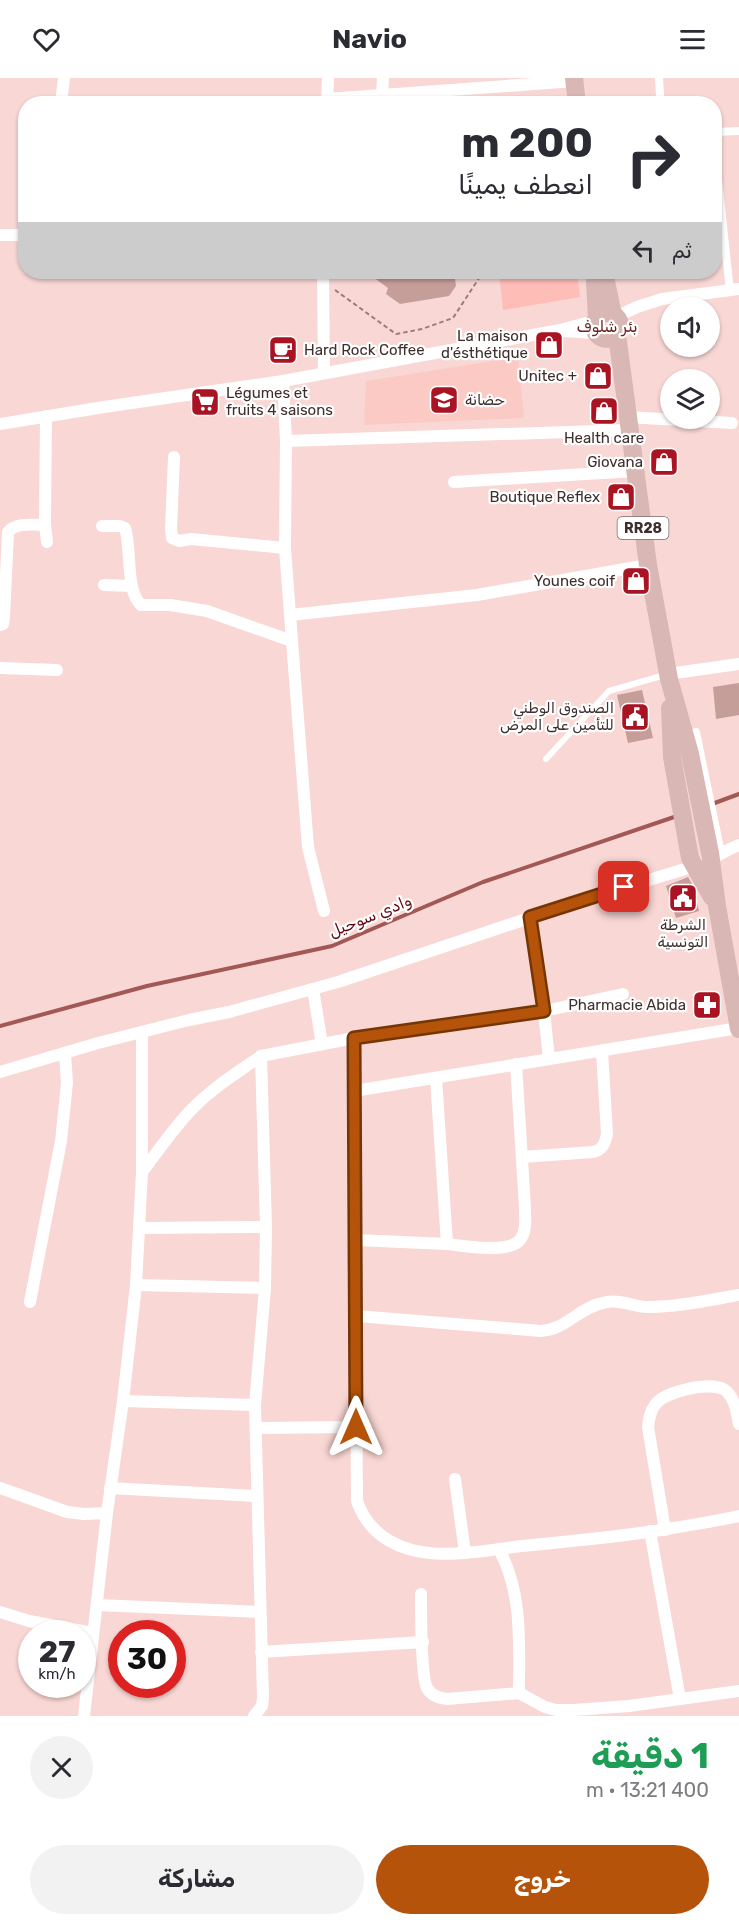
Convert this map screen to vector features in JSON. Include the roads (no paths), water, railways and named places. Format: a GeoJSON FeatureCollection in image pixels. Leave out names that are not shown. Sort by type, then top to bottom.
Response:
{"type":"FeatureCollection","features":[{"type":"Feature","properties":{"kind":"main road"},"geometry":{"type":"LineString","coordinates":[[575,80],[576,96]]}},
{"type":"Feature","properties":{"kind":"main road","name":"RR28"},"geometry":{"type":"LineString","coordinates":[[595,279],[605,325],[622,376],[648,565],[669,676],[690,754],[717,906],[735,977],[739,1028]]}},
{"type":"Feature","properties":{"kind":"main road","name":"RR28"},"geometry":{"type":"LineString","coordinates":[[605,279],[605,325]]}},
{"type":"Feature","properties":{"kind":"main road","name":"RR28"},"geometry":{"type":"LineString","coordinates":[[669,676],[672,757],[708,856]]}},
{"type":"Feature","properties":{"kind":"street"},"geometry":{"type":"LineString","coordinates":[[62,96],[64,78],[70,78]]}},
{"type":"Feature","properties":{"kind":"street"},"geometry":{"type":"LineString","coordinates":[[327,96],[328,78]]}},
{"type":"Feature","properties":{"kind":"street"},"geometry":{"type":"LineString","coordinates":[[382,95],[383,78]]}},
{"type":"Feature","properties":{"kind":"street"},"geometry":{"type":"LineString","coordinates":[[658,78],[660,94]]}},
{"type":"Feature","properties":{"kind":"street"},"geometry":{"type":"LineString","coordinates":[[373,96],[575,80]]}},
{"type":"Feature","properties":{"kind":"street"},"geometry":{"type":"LineString","coordinates":[[722,132],[739,131]]}},
{"type":"Feature","properties":{"kind":"street"},"geometry":{"type":"LineString","coordinates":[[0,424],[283,381],[560,330],[605,325],[643,305],[734,290],[722,202]]}},
{"type":"Feature","properties":{"kind":"street"},"geometry":{"type":"LineString","coordinates":[[0,235],[18,235]]}},
{"type":"Feature","properties":{"kind":"street"},"geometry":{"type":"LineString","coordinates":[[323,279],[324,373]]}},
{"type":"Feature","properties":{"kind":"street"},"geometry":{"type":"LineString","coordinates":[[283,381],[286,441],[285,548],[292,642],[308,847],[324,911]]}},
{"type":"Feature","properties":{"kind":"street"},"geometry":{"type":"LineString","coordinates":[[46,416],[45,525],[47,542]]}},
{"type":"Feature","properties":{"kind":"street"},"geometry":{"type":"LineString","coordinates":[[286,441],[628,424],[732,423]]}},
{"type":"Feature","properties":{"kind":"street"},"geometry":{"type":"LineString","coordinates":[[174,457],[172,538],[179,541],[191,539],[285,548]]}},
{"type":"Feature","properties":{"kind":"street"},"geometry":{"type":"LineString","coordinates":[[454,482],[636,471]]}},
{"type":"Feature","properties":{"kind":"street"},"geometry":{"type":"LineString","coordinates":[[0,625],[3,624],[4,618],[8,532],[10,528],[19,525],[45,525]]}},
{"type":"Feature","properties":{"kind":"street"},"geometry":{"type":"LineString","coordinates":[[102,526],[120,526],[126,532],[132,586],[137,602],[141,605],[170,604],[207,611],[292,642]]}},
{"type":"Feature","properties":{"kind":"street"},"geometry":{"type":"LineString","coordinates":[[290,615],[477,595],[648,565]]}},
{"type":"Feature","properties":{"kind":"street"},"geometry":{"type":"LineString","coordinates":[[104,585],[132,586]]}},
{"type":"Feature","properties":{"kind":"street"},"geometry":{"type":"LineString","coordinates":[[669,676],[739,664]]}},
{"type":"Feature","properties":{"kind":"street"},"geometry":{"type":"LineString","coordinates":[[0,668],[57,670]]}},
{"type":"Feature","properties":{"kind":"street"},"geometry":{"type":"LineString","coordinates":[[696,732],[708,856]]}},
{"type":"Feature","properties":{"kind":"street"},"geometry":{"type":"LineString","coordinates":[[0,1072],[142,1032],[229,1012],[338,982],[624,887],[739,845]]}},
{"type":"Feature","properties":{"kind":"street"},"geometry":{"type":"LineString","coordinates":[[530,917],[549,1059]]}},
{"type":"Feature","properties":{"kind":"street"},"geometry":{"type":"LineString","coordinates":[[313,989],[322,1044]]}},
{"type":"Feature","properties":{"kind":"street"},"geometry":{"type":"LineString","coordinates":[[142,1172],[167,1137],[195,1107],[225,1081],[261,1056],[354,1038],[544,1011],[623,994]]}},
{"type":"Feature","properties":{"kind":"street"},"geometry":{"type":"LineString","coordinates":[[354,1091],[739,1028]]}},
{"type":"Feature","properties":{"kind":"street"},"geometry":{"type":"LineString","coordinates":[[94,1620],[136,1285],[142,1172],[142,1032]]}},
{"type":"Feature","properties":{"kind":"street"},"geometry":{"type":"LineString","coordinates":[[354,1038],[357,1501],[361,1514],[368,1524],[380,1534],[412,1550],[429,1553],[499,1549],[665,1530],[739,1516]]}},
{"type":"Feature","properties":{"kind":"street"},"geometry":{"type":"LineString","coordinates":[[522,1157],[594,1152],[603,1146],[607,1134],[602,1050]]}},
{"type":"Feature","properties":{"kind":"street"},"geometry":{"type":"LineString","coordinates":[[30,1302],[62,1132],[68,1083],[65,1053]]}},
{"type":"Feature","properties":{"kind":"street"},"geometry":{"type":"LineString","coordinates":[[254,1716],[262,1706],[264,1697],[255,1405],[265,1288],[266,1227],[261,1056]]}},
{"type":"Feature","properties":{"kind":"street"},"geometry":{"type":"LineString","coordinates":[[356,1240],[502,1248],[512,1246],[520,1240],[525,1229],[516,1064]]}},
{"type":"Feature","properties":{"kind":"street"},"geometry":{"type":"LineString","coordinates":[[436,1078],[447,1244]]}},
{"type":"Feature","properties":{"kind":"street"},"geometry":{"type":"LineString","coordinates":[[139,1228],[266,1227]]}},
{"type":"Feature","properties":{"kind":"street"},"geometry":{"type":"LineString","coordinates":[[136,1285],[265,1288]]}},
{"type":"Feature","properties":{"kind":"street"},"geometry":{"type":"LineString","coordinates":[[357,1316],[541,1331],[557,1328],[595,1304],[610,1301],[620,1300],[645,1307],[739,1295]]}},
{"type":"Feature","properties":{"kind":"street"},"geometry":{"type":"LineString","coordinates":[[665,1530],[648,1427],[650,1415],[656,1403],[665,1395],[678,1391],[710,1386],[719,1387],[733,1399],[739,1424]]}},
{"type":"Feature","properties":{"kind":"street"},"geometry":{"type":"LineString","coordinates":[[123,1401],[255,1405]]}},
{"type":"Feature","properties":{"kind":"street"},"geometry":{"type":"LineString","coordinates":[[256,1428],[356,1427]]}},
{"type":"Feature","properties":{"kind":"street"},"geometry":{"type":"LineString","coordinates":[[455,1479],[465,1552]]}},
{"type":"Feature","properties":{"kind":"street"},"geometry":{"type":"LineString","coordinates":[[0,1488],[67,1512],[107,1513]]}},
{"type":"Feature","properties":{"kind":"street"},"geometry":{"type":"LineString","coordinates":[[110,1488],[257,1496]]}},
{"type":"Feature","properties":{"kind":"street"},"geometry":{"type":"LineString","coordinates":[[650,1531],[680,1700]]}},
{"type":"Feature","properties":{"kind":"street"},"geometry":{"type":"LineString","coordinates":[[499,1549],[508,1566],[517,1602],[519,1693]]}},
{"type":"Feature","properties":{"kind":"street"},"geometry":{"type":"LineString","coordinates":[[421,1594],[425,1681],[432,1694],[447,1699],[519,1693],[535,1703],[556,1710],[574,1710],[629,1706],[739,1691]]}},
{"type":"Feature","properties":{"kind":"street"},"geometry":{"type":"LineString","coordinates":[[96,1605],[260,1612]]}},
{"type":"Feature","properties":{"kind":"street"},"geometry":{"type":"LineString","coordinates":[[0,1612],[26,1620]]}},
{"type":"Feature","properties":{"kind":"street"},"geometry":{"type":"LineString","coordinates":[[261,1652],[423,1642]]}},
{"type":"Feature","properties":{"kind":"street"},"geometry":{"type":"LineString","coordinates":[[84,1716],[86,1698]]}},
{"type":"Feature","properties":{"kind":"lane"},"geometry":{"type":"LineString","coordinates":[[546,759],[609,691],[669,676]]}},
{"type":"Feature","properties":{"kind":"waterway","name":"وادي سوحيل"},"geometry":{"type":"LineString","coordinates":[[712,804],[739,794]]}},
{"type":"Feature","properties":{"kind":"waterway","name":"وادي سوحيل"},"geometry":{"type":"LineString","coordinates":[[0,1026],[147,986],[332,946],[483,882],[677,816]]}},
{"type":"Feature","properties":{"kind":"place","name":"La maison d'ésthétique"},"geometry":{"type":"Point","coordinates":[549,345]}},
{"type":"Feature","properties":{"kind":"place","name":"Hard Rock Coffee"},"geometry":{"type":"Point","coordinates":[283,350]}},
{"type":"Feature","properties":{"kind":"place","name":"Unitec +"},"geometry":{"type":"Point","coordinates":[598,376]}},
{"type":"Feature","properties":{"kind":"place","name":"حضانة"},"geometry":{"type":"Point","coordinates":[444,400]}},
{"type":"Feature","properties":{"kind":"place","name":"Légumes et fruits 4 saisons"},"geometry":{"type":"Point","coordinates":[205,402]}},
{"type":"Feature","properties":{"kind":"place","name":"Health care"},"geometry":{"type":"Point","coordinates":[604,411]}},
{"type":"Feature","properties":{"kind":"place","name":"Giovana"},"geometry":{"type":"Point","coordinates":[664,462]}},
{"type":"Feature","properties":{"kind":"place","name":"Boutique Reflex"},"geometry":{"type":"Point","coordinates":[621,497]}},
{"type":"Feature","properties":{"kind":"place","name":"Younes coif"},"geometry":{"type":"Point","coordinates":[636,581]}},
{"type":"Feature","properties":{"kind":"place","name":"الصندوق الوطني للتأمين على المرض"},"geometry":{"type":"Point","coordinates":[635,717]}},
{"type":"Feature","properties":{"kind":"place","name":"الشرطة التونسية"},"geometry":{"type":"Point","coordinates":[683,898]}},
{"type":"Feature","properties":{"kind":"place","name":"Pharmacie Abida"},"geometry":{"type":"Point","coordinates":[707,1005]}},
{"type":"Feature","properties":{"kind":"district","name":"بئر شلوف"},"geometry":{"type":"Point","coordinates":[607,326]}}]}
